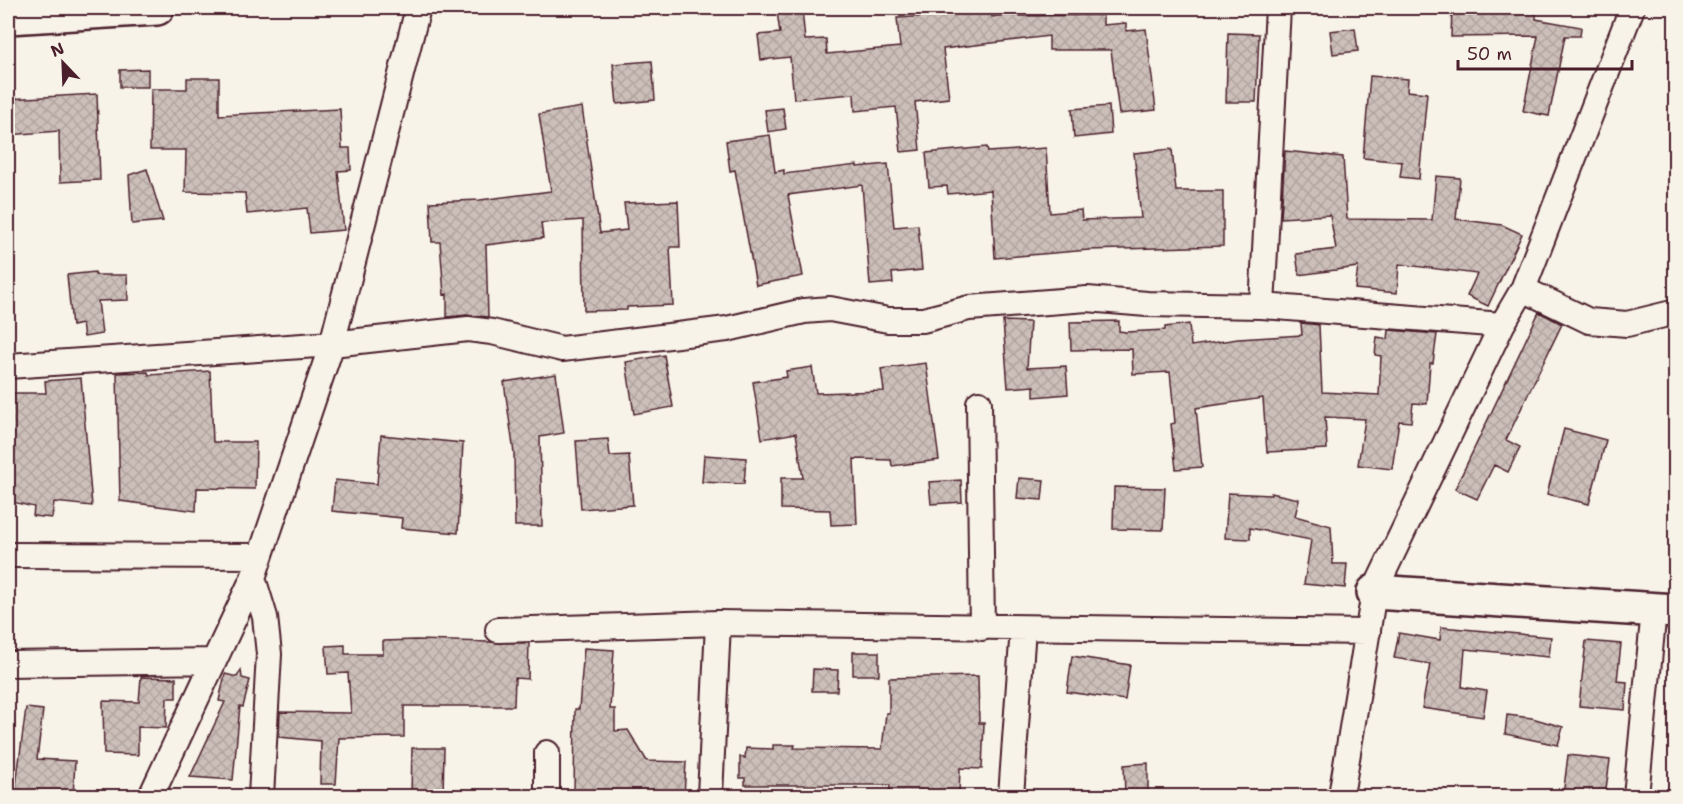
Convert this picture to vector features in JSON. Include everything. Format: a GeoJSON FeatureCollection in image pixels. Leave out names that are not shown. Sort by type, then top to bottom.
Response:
{"type":"FeatureCollection","features":[{"type":"Feature","properties":{"kind":"street"},"geometry":{"type":"LineString","coordinates":[[8,17],[157,8]]}},
{"type":"Feature","properties":{"kind":"street"},"geometry":{"type":"LineString","coordinates":[[151,796],[256,567],[332,344],[418,8]]}},
{"type":"Feature","properties":{"kind":"street"},"geometry":{"type":"LineString","coordinates":[[1262,306],[1278,8]]}},
{"type":"Feature","properties":{"kind":"street"},"geometry":{"type":"LineString","coordinates":[[1341,796],[1374,592],[1502,325],[1524,289],[1632,8]]}},
{"type":"Feature","properties":{"kind":"street"},"geometry":{"type":"LineString","coordinates":[[1524,289],[1589,321],[1627,324],[1676,312]]}},
{"type":"Feature","properties":{"kind":"street"},"geometry":{"type":"LineString","coordinates":[[8,366],[332,344],[468,329],[492,332],[562,349],[727,329],[804,311],[830,309],[888,320],[923,320],[969,308],[1087,299],[1147,304],[1262,306],[1502,325]]}},
{"type":"Feature","properties":{"kind":"street"},"geometry":{"type":"LineString","coordinates":[[979,403],[982,628]]}},
{"type":"Feature","properties":{"kind":"street"},"geometry":{"type":"LineString","coordinates":[[8,555],[256,567]]}},
{"type":"Feature","properties":{"kind":"street"},"geometry":{"type":"LineString","coordinates":[[256,567],[269,654],[261,796]]}},
{"type":"Feature","properties":{"kind":"street"},"geometry":{"type":"LineString","coordinates":[[1374,592],[1665,611],[1636,796]]}},
{"type":"Feature","properties":{"kind":"street"},"geometry":{"type":"LineString","coordinates":[[498,630],[718,623],[1368,632]]}},
{"type":"Feature","properties":{"kind":"street"},"geometry":{"type":"LineString","coordinates":[[710,796],[718,623]]}},
{"type":"Feature","properties":{"kind":"street"},"geometry":{"type":"LineString","coordinates":[[1011,796],[1023,628]]}},
{"type":"Feature","properties":{"kind":"street"},"geometry":{"type":"LineString","coordinates":[[8,664],[214,661]]}},
{"type":"Feature","properties":{"kind":"street"},"geometry":{"type":"LineString","coordinates":[[547,753],[548,796]]}},
{"type":"Feature","properties":{"kind":"building"},"geometry":{"type":"Polygon","coordinates":[[[973,8],[991,8],[992,17],[1019,13],[1019,16],[1103,15],[1103,25],[1126,23],[1126,31],[1146,29],[1156,110],[1119,114],[1111,50],[1049,50],[1049,36],[943,49],[949,98],[915,102],[920,150],[901,152],[896,107],[855,111],[854,94],[794,99],[790,57],[761,60],[758,35],[780,33],[777,12],[802,9],[805,40],[826,39],[827,54],[900,47],[897,18],[973,13],[973,8]]]}},
{"type":"Feature","properties":{"kind":"building"},"geometry":{"type":"Polygon","coordinates":[[[1452,8],[1506,8],[1506,12],[1536,12],[1536,19],[1581,27],[1580,36],[1565,36],[1549,116],[1523,111],[1538,36],[1451,37],[1452,8]]]}},
{"type":"Feature","properties":{"kind":"building"},"geometry":{"type":"Polygon","coordinates":[[[1355,28],[1358,51],[1333,54],[1330,31],[1355,28]]]}},
{"type":"Feature","properties":{"kind":"building"},"geometry":{"type":"Polygon","coordinates":[[[1228,33],[1259,34],[1256,102],[1226,102],[1228,33]]]}},
{"type":"Feature","properties":{"kind":"building"},"geometry":{"type":"Polygon","coordinates":[[[652,61],[655,100],[617,104],[613,64],[652,61]]]}},
{"type":"Feature","properties":{"kind":"building"},"geometry":{"type":"Polygon","coordinates":[[[148,69],[148,87],[120,87],[120,70],[148,69]]]}},
{"type":"Feature","properties":{"kind":"building"},"geometry":{"type":"Polygon","coordinates":[[[1370,76],[1408,79],[1407,91],[1427,93],[1419,179],[1400,177],[1402,162],[1363,158],[1370,76]]]}},
{"type":"Feature","properties":{"kind":"building"},"geometry":{"type":"Polygon","coordinates":[[[187,78],[219,78],[219,115],[340,109],[342,148],[350,148],[351,170],[338,171],[344,230],[310,233],[307,208],[247,214],[245,193],[185,192],[186,150],[150,150],[151,89],[187,89],[187,78]]]}},
{"type":"Feature","properties":{"kind":"building"},"geometry":{"type":"Polygon","coordinates":[[[97,94],[100,180],[60,182],[59,131],[8,135],[8,99],[97,94]]]}},
{"type":"Feature","properties":{"kind":"building"},"geometry":{"type":"Polygon","coordinates":[[[1109,106],[1111,134],[1074,138],[1072,109],[1109,106]]]}},
{"type":"Feature","properties":{"kind":"building"},"geometry":{"type":"Polygon","coordinates":[[[582,107],[600,233],[627,230],[624,203],[678,201],[680,247],[670,247],[673,305],[627,307],[627,310],[584,311],[583,220],[541,223],[543,238],[486,245],[488,317],[467,315],[447,317],[447,294],[444,295],[440,242],[432,242],[430,202],[480,200],[551,191],[539,114],[582,107]]]}},
{"type":"Feature","properties":{"kind":"building"},"geometry":{"type":"Polygon","coordinates":[[[783,108],[786,129],[768,132],[765,110],[783,108]]]}},
{"type":"Feature","properties":{"kind":"building"},"geometry":{"type":"Polygon","coordinates":[[[770,135],[775,172],[784,170],[784,174],[857,165],[857,167],[888,164],[894,227],[918,225],[922,270],[892,273],[893,283],[870,285],[862,185],[788,195],[803,276],[756,285],[735,170],[730,171],[726,141],[770,135]]]}},
{"type":"Feature","properties":{"kind":"building"},"geometry":{"type":"Polygon","coordinates":[[[987,147],[988,152],[1046,148],[1050,213],[1081,210],[1082,220],[1141,218],[1134,153],[1172,149],[1176,191],[1223,191],[1223,246],[1089,250],[995,258],[991,190],[948,194],[947,186],[929,187],[926,153],[987,147]]]}},
{"type":"Feature","properties":{"kind":"building"},"geometry":{"type":"Polygon","coordinates":[[[1285,151],[1343,157],[1347,219],[1432,220],[1436,176],[1460,178],[1456,219],[1502,225],[1522,234],[1488,306],[1467,296],[1477,274],[1399,264],[1397,293],[1355,289],[1358,267],[1299,275],[1296,254],[1336,249],[1330,215],[1281,218],[1285,151]]]}},
{"type":"Feature","properties":{"kind":"building"},"geometry":{"type":"Polygon","coordinates":[[[147,169],[163,221],[132,224],[129,175],[147,169]]]}},
{"type":"Feature","properties":{"kind":"building"},"geometry":{"type":"Polygon","coordinates":[[[95,272],[95,275],[127,275],[128,300],[98,301],[102,334],[84,337],[82,324],[72,326],[67,275],[95,272]]]}},
{"type":"Feature","properties":{"kind":"building"},"geometry":{"type":"Polygon","coordinates":[[[1539,312],[1562,324],[1506,440],[1520,447],[1508,472],[1494,465],[1477,499],[1455,489],[1539,312]]]}},
{"type":"Feature","properties":{"kind":"building"},"geometry":{"type":"Polygon","coordinates":[[[1003,321],[1030,322],[1027,368],[1066,366],[1068,394],[1034,397],[1034,386],[1008,388],[1003,321]]]}},
{"type":"Feature","properties":{"kind":"building"},"geometry":{"type":"Polygon","coordinates":[[[1119,321],[1119,331],[1126,332],[1165,330],[1165,327],[1189,324],[1191,346],[1238,339],[1302,335],[1301,323],[1319,325],[1322,392],[1379,395],[1381,356],[1375,355],[1377,337],[1388,339],[1389,330],[1437,334],[1433,363],[1430,363],[1427,404],[1413,403],[1411,422],[1399,421],[1392,469],[1358,465],[1365,419],[1325,417],[1327,449],[1267,452],[1263,398],[1196,408],[1202,467],[1176,469],[1171,424],[1175,423],[1170,372],[1133,374],[1132,349],[1071,350],[1070,322],[1119,321]]]}},
{"type":"Feature","properties":{"kind":"building"},"geometry":{"type":"Polygon","coordinates":[[[664,355],[673,407],[634,414],[626,362],[664,355]]]}},
{"type":"Feature","properties":{"kind":"building"},"geometry":{"type":"Polygon","coordinates":[[[926,363],[939,460],[892,466],[891,460],[854,459],[857,524],[831,525],[830,510],[781,509],[781,478],[803,478],[796,433],[762,439],[753,382],[787,377],[786,371],[812,367],[816,393],[884,391],[881,369],[926,363]]]}},
{"type":"Feature","properties":{"kind":"building"},"geometry":{"type":"Polygon","coordinates":[[[210,371],[213,442],[256,442],[255,489],[197,488],[196,511],[120,501],[117,373],[148,372],[149,375],[210,371]]]}},
{"type":"Feature","properties":{"kind":"building"},"geometry":{"type":"Polygon","coordinates":[[[556,374],[564,433],[540,437],[542,526],[515,526],[514,453],[504,382],[556,374]]]}},
{"type":"Feature","properties":{"kind":"building"},"geometry":{"type":"Polygon","coordinates":[[[81,378],[92,506],[54,502],[52,518],[33,516],[34,507],[8,501],[8,393],[46,393],[45,381],[81,378]]]}},
{"type":"Feature","properties":{"kind":"building"},"geometry":{"type":"Polygon","coordinates":[[[1564,429],[1606,440],[1589,504],[1547,494],[1564,429]]]}},
{"type":"Feature","properties":{"kind":"building"},"geometry":{"type":"Polygon","coordinates":[[[381,435],[463,443],[458,533],[401,528],[402,518],[332,511],[335,480],[377,484],[381,435]]]}},
{"type":"Feature","properties":{"kind":"building"},"geometry":{"type":"Polygon","coordinates":[[[608,439],[610,456],[629,455],[633,505],[581,509],[576,441],[608,439]]]}},
{"type":"Feature","properties":{"kind":"building"},"geometry":{"type":"Polygon","coordinates":[[[704,455],[746,458],[744,484],[702,482],[704,455]]]}},
{"type":"Feature","properties":{"kind":"building"},"geometry":{"type":"Polygon","coordinates":[[[1019,478],[1044,480],[1042,500],[1017,498],[1019,478]]]}},
{"type":"Feature","properties":{"kind":"building"},"geometry":{"type":"Polygon","coordinates":[[[961,480],[962,502],[931,504],[929,482],[961,480]]]}},
{"type":"Feature","properties":{"kind":"building"},"geometry":{"type":"Polygon","coordinates":[[[1114,487],[1165,488],[1163,530],[1113,529],[1114,487]]]}},
{"type":"Feature","properties":{"kind":"building"},"geometry":{"type":"Polygon","coordinates":[[[1228,493],[1271,495],[1271,493],[1299,499],[1295,516],[1331,526],[1333,564],[1347,564],[1345,588],[1304,584],[1311,540],[1250,528],[1250,539],[1225,538],[1228,493]]]}},
{"type":"Feature","properties":{"kind":"building"},"geometry":{"type":"Polygon","coordinates":[[[1441,627],[1551,637],[1549,657],[1465,649],[1462,687],[1487,691],[1483,717],[1422,708],[1430,664],[1394,658],[1399,633],[1440,640],[1441,627]]]}},
{"type":"Feature","properties":{"kind":"building"},"geometry":{"type":"Polygon","coordinates":[[[383,641],[529,643],[528,679],[515,678],[514,706],[404,706],[404,737],[339,738],[336,784],[320,784],[321,741],[279,737],[280,712],[351,713],[348,673],[328,674],[326,646],[345,645],[345,654],[383,654],[383,641]]]}},
{"type":"Feature","properties":{"kind":"building"},"geometry":{"type":"Polygon","coordinates":[[[1586,641],[1621,644],[1617,681],[1627,682],[1625,710],[1579,706],[1586,641]]]}},
{"type":"Feature","properties":{"kind":"building"},"geometry":{"type":"Polygon","coordinates":[[[584,648],[614,650],[610,709],[615,709],[615,731],[628,730],[647,761],[686,762],[684,796],[574,796],[575,709],[579,709],[584,648]]]}},
{"type":"Feature","properties":{"kind":"building"},"geometry":{"type":"Polygon","coordinates":[[[853,652],[879,652],[879,675],[853,675],[853,652]]]}},
{"type":"Feature","properties":{"kind":"building"},"geometry":{"type":"Polygon","coordinates":[[[1072,656],[1130,665],[1125,700],[1067,692],[1072,656]]]}},
{"type":"Feature","properties":{"kind":"building"},"geometry":{"type":"Polygon","coordinates":[[[813,669],[838,670],[837,691],[812,691],[813,669]]]}},
{"type":"Feature","properties":{"kind":"building"},"geometry":{"type":"Polygon","coordinates":[[[241,670],[242,678],[250,680],[243,707],[240,706],[233,780],[190,777],[225,702],[219,701],[225,674],[237,677],[241,670]]]}},
{"type":"Feature","properties":{"kind":"building"},"geometry":{"type":"Polygon","coordinates":[[[978,676],[979,723],[984,723],[982,769],[960,768],[959,796],[889,796],[890,785],[745,785],[745,778],[740,778],[740,757],[745,758],[746,748],[773,749],[773,745],[795,745],[794,748],[882,749],[886,713],[889,713],[889,678],[978,676]]]}},
{"type":"Feature","properties":{"kind":"building"},"geometry":{"type":"Polygon","coordinates":[[[141,677],[176,678],[176,698],[167,698],[166,728],[138,727],[138,755],[104,754],[103,701],[139,702],[141,677]]]}},
{"type":"Feature","properties":{"kind":"building"},"geometry":{"type":"Polygon","coordinates":[[[26,708],[43,710],[37,759],[75,761],[73,796],[36,796],[15,793],[26,708]]]}},
{"type":"Feature","properties":{"kind":"building"},"geometry":{"type":"Polygon","coordinates":[[[1507,715],[1532,718],[1563,727],[1558,745],[1505,734],[1507,715]]]}},
{"type":"Feature","properties":{"kind":"building"},"geometry":{"type":"Polygon","coordinates":[[[412,748],[444,748],[443,796],[411,796],[412,748]]]}},
{"type":"Feature","properties":{"kind":"building"},"geometry":{"type":"Polygon","coordinates":[[[1568,755],[1610,760],[1605,796],[1563,796],[1568,755]]]}},
{"type":"Feature","properties":{"kind":"building"},"geometry":{"type":"Polygon","coordinates":[[[1148,763],[1148,796],[1125,796],[1124,765],[1148,763]]]}}]}
